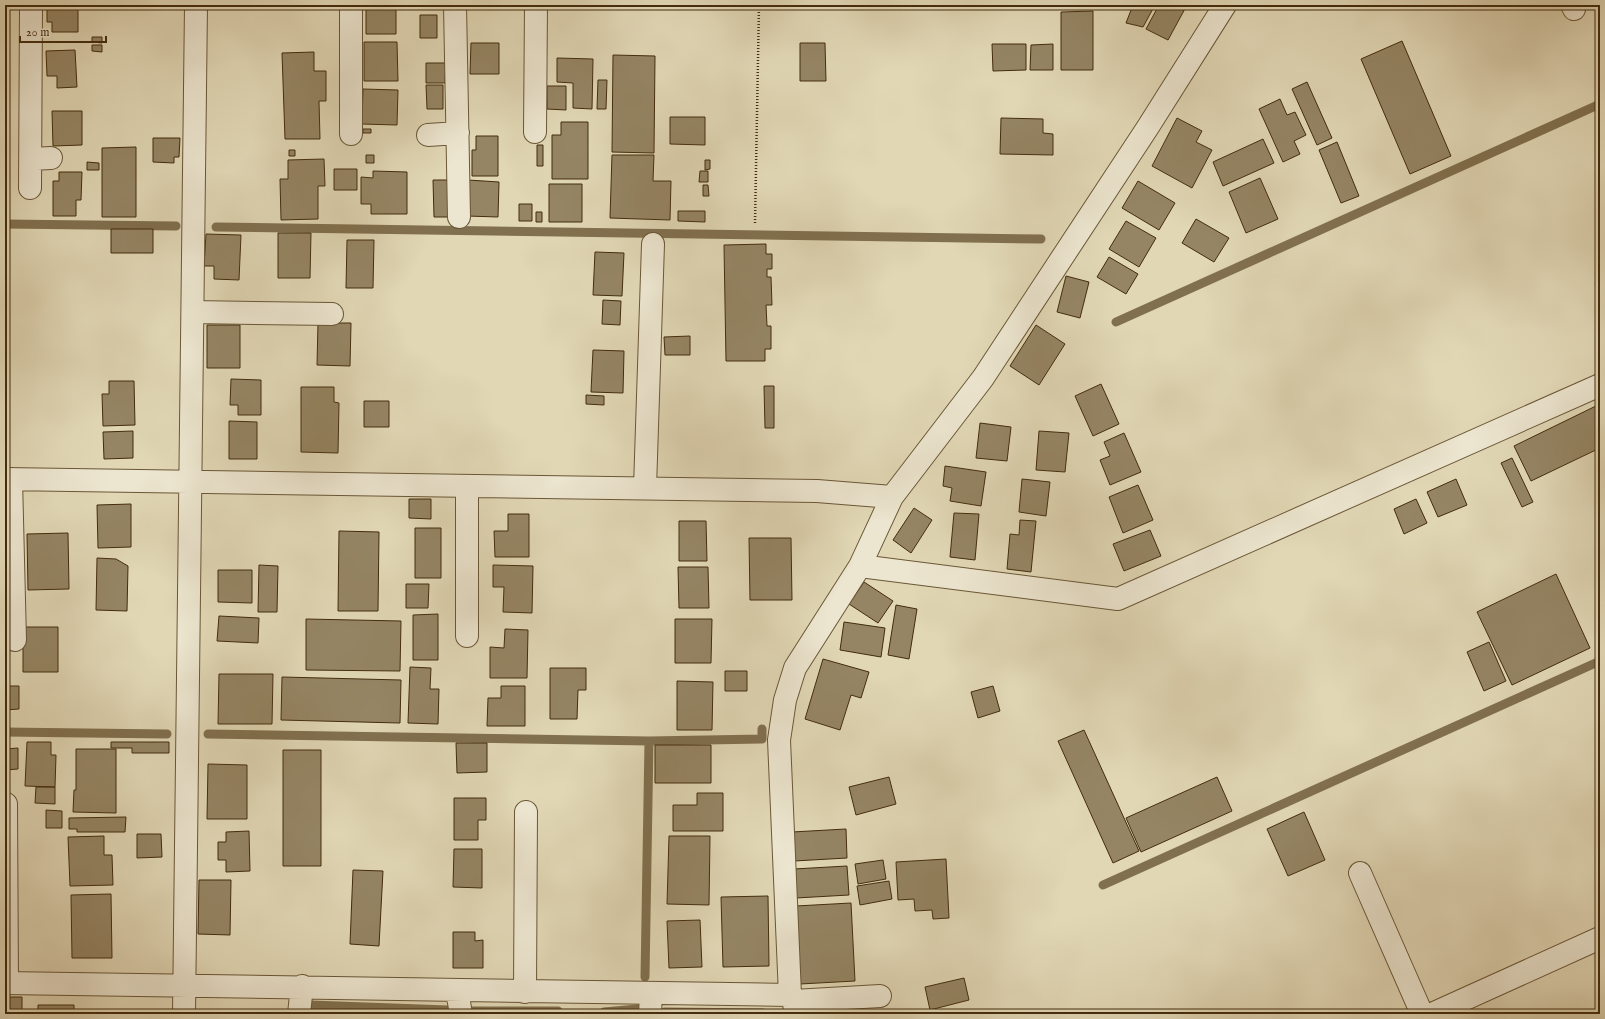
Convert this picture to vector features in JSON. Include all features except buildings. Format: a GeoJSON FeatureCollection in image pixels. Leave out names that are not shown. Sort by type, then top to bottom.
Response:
{"type":"FeatureCollection","features":[{"type":"Feature","properties":{"kind":"street"},"geometry":{"type":"LineString","coordinates":[[30,188],[41,159],[31,5]]}},
{"type":"Feature","properties":{"kind":"street"},"geometry":{"type":"LineString","coordinates":[[184,1014],[196,5]]}},
{"type":"Feature","properties":{"kind":"street"},"geometry":{"type":"LineString","coordinates":[[351,5],[351,134]]}},
{"type":"Feature","properties":{"kind":"street"},"geometry":{"type":"LineString","coordinates":[[456,5],[459,217]]}},
{"type":"Feature","properties":{"kind":"street"},"geometry":{"type":"LineString","coordinates":[[534,132],[536,5]]}},
{"type":"Feature","properties":{"kind":"street"},"geometry":{"type":"LineString","coordinates":[[793,1003],[779,740],[784,700],[795,668],[860,566],[892,497],[983,378],[1148,127],[1225,5]]}},
{"type":"Feature","properties":{"kind":"street"},"geometry":{"type":"LineString","coordinates":[[428,135],[458,133]]}},
{"type":"Feature","properties":{"kind":"street"},"geometry":{"type":"LineString","coordinates":[[645,488],[653,244]]}},
{"type":"Feature","properties":{"kind":"street"},"geometry":{"type":"LineString","coordinates":[[193,312],[332,314]]}},
{"type":"Feature","properties":{"kind":"street"},"geometry":{"type":"LineString","coordinates":[[860,566],[1118,599],[1600,385]]}},
{"type":"Feature","properties":{"kind":"street"},"geometry":{"type":"LineString","coordinates":[[15,640],[8,479],[816,491],[892,497]]}},
{"type":"Feature","properties":{"kind":"street"},"geometry":{"type":"LineString","coordinates":[[466,636],[467,486]]}},
{"type":"Feature","properties":{"kind":"street"},"geometry":{"type":"LineString","coordinates":[[6,804],[6,983],[302,986],[525,992],[651,1004],[793,1003],[880,996]]}},
{"type":"Feature","properties":{"kind":"street"},"geometry":{"type":"LineString","coordinates":[[525,992],[526,812]]}},
{"type":"Feature","properties":{"kind":"street"},"geometry":{"type":"LineString","coordinates":[[1360,873],[1422,1014]]}},
{"type":"Feature","properties":{"kind":"street"},"geometry":{"type":"LineString","coordinates":[[1432,1014],[1600,938]]}},
{"type":"Feature","properties":{"kind":"street"},"geometry":{"type":"LineString","coordinates":[[299,1014],[302,986]]}},
{"type":"Feature","properties":{"kind":"street"},"geometry":{"type":"LineString","coordinates":[[458,991],[460,1014]]}},
{"type":"Feature","properties":{"kind":"path"},"geometry":{"type":"LineString","coordinates":[[755,223],[759,5]]}},
{"type":"Feature","properties":{"kind":"waterway"},"geometry":{"type":"LineString","coordinates":[[1116,322],[1600,104]]}},
{"type":"Feature","properties":{"kind":"waterway"},"geometry":{"type":"LineString","coordinates":[[5,224],[176,226]]}},
{"type":"Feature","properties":{"kind":"waterway"},"geometry":{"type":"LineString","coordinates":[[216,227],[1041,239]]}},
{"type":"Feature","properties":{"kind":"waterway"},"geometry":{"type":"LineString","coordinates":[[1103,885],[1600,661]]}},
{"type":"Feature","properties":{"kind":"waterway"},"geometry":{"type":"LineString","coordinates":[[208,734],[649,741],[762,739],[762,729]]}},
{"type":"Feature","properties":{"kind":"waterway"},"geometry":{"type":"LineString","coordinates":[[5,732],[167,734]]}},
{"type":"Feature","properties":{"kind":"waterway"},"geometry":{"type":"LineString","coordinates":[[645,977],[649,741]]}},
{"type":"Feature","properties":{"kind":"waterway"},"geometry":{"type":"LineString","coordinates":[[311,1005],[447,1010]]}},
{"type":"Feature","properties":{"kind":"waterway"},"geometry":{"type":"LineString","coordinates":[[604,1012],[638,1009]]}},
{"type":"Feature","properties":{"kind":"waterway"},"geometry":{"type":"LineString","coordinates":[[820,1010],[831,1010],[831,1014]]}},
{"type":"Feature","properties":{"kind":"waterway"},"geometry":{"type":"LineString","coordinates":[[470,1011],[558,1011]]}},
{"type":"Feature","properties":{"kind":"waterway"},"geometry":{"type":"LineString","coordinates":[[665,1012],[763,1013]]}}]}
